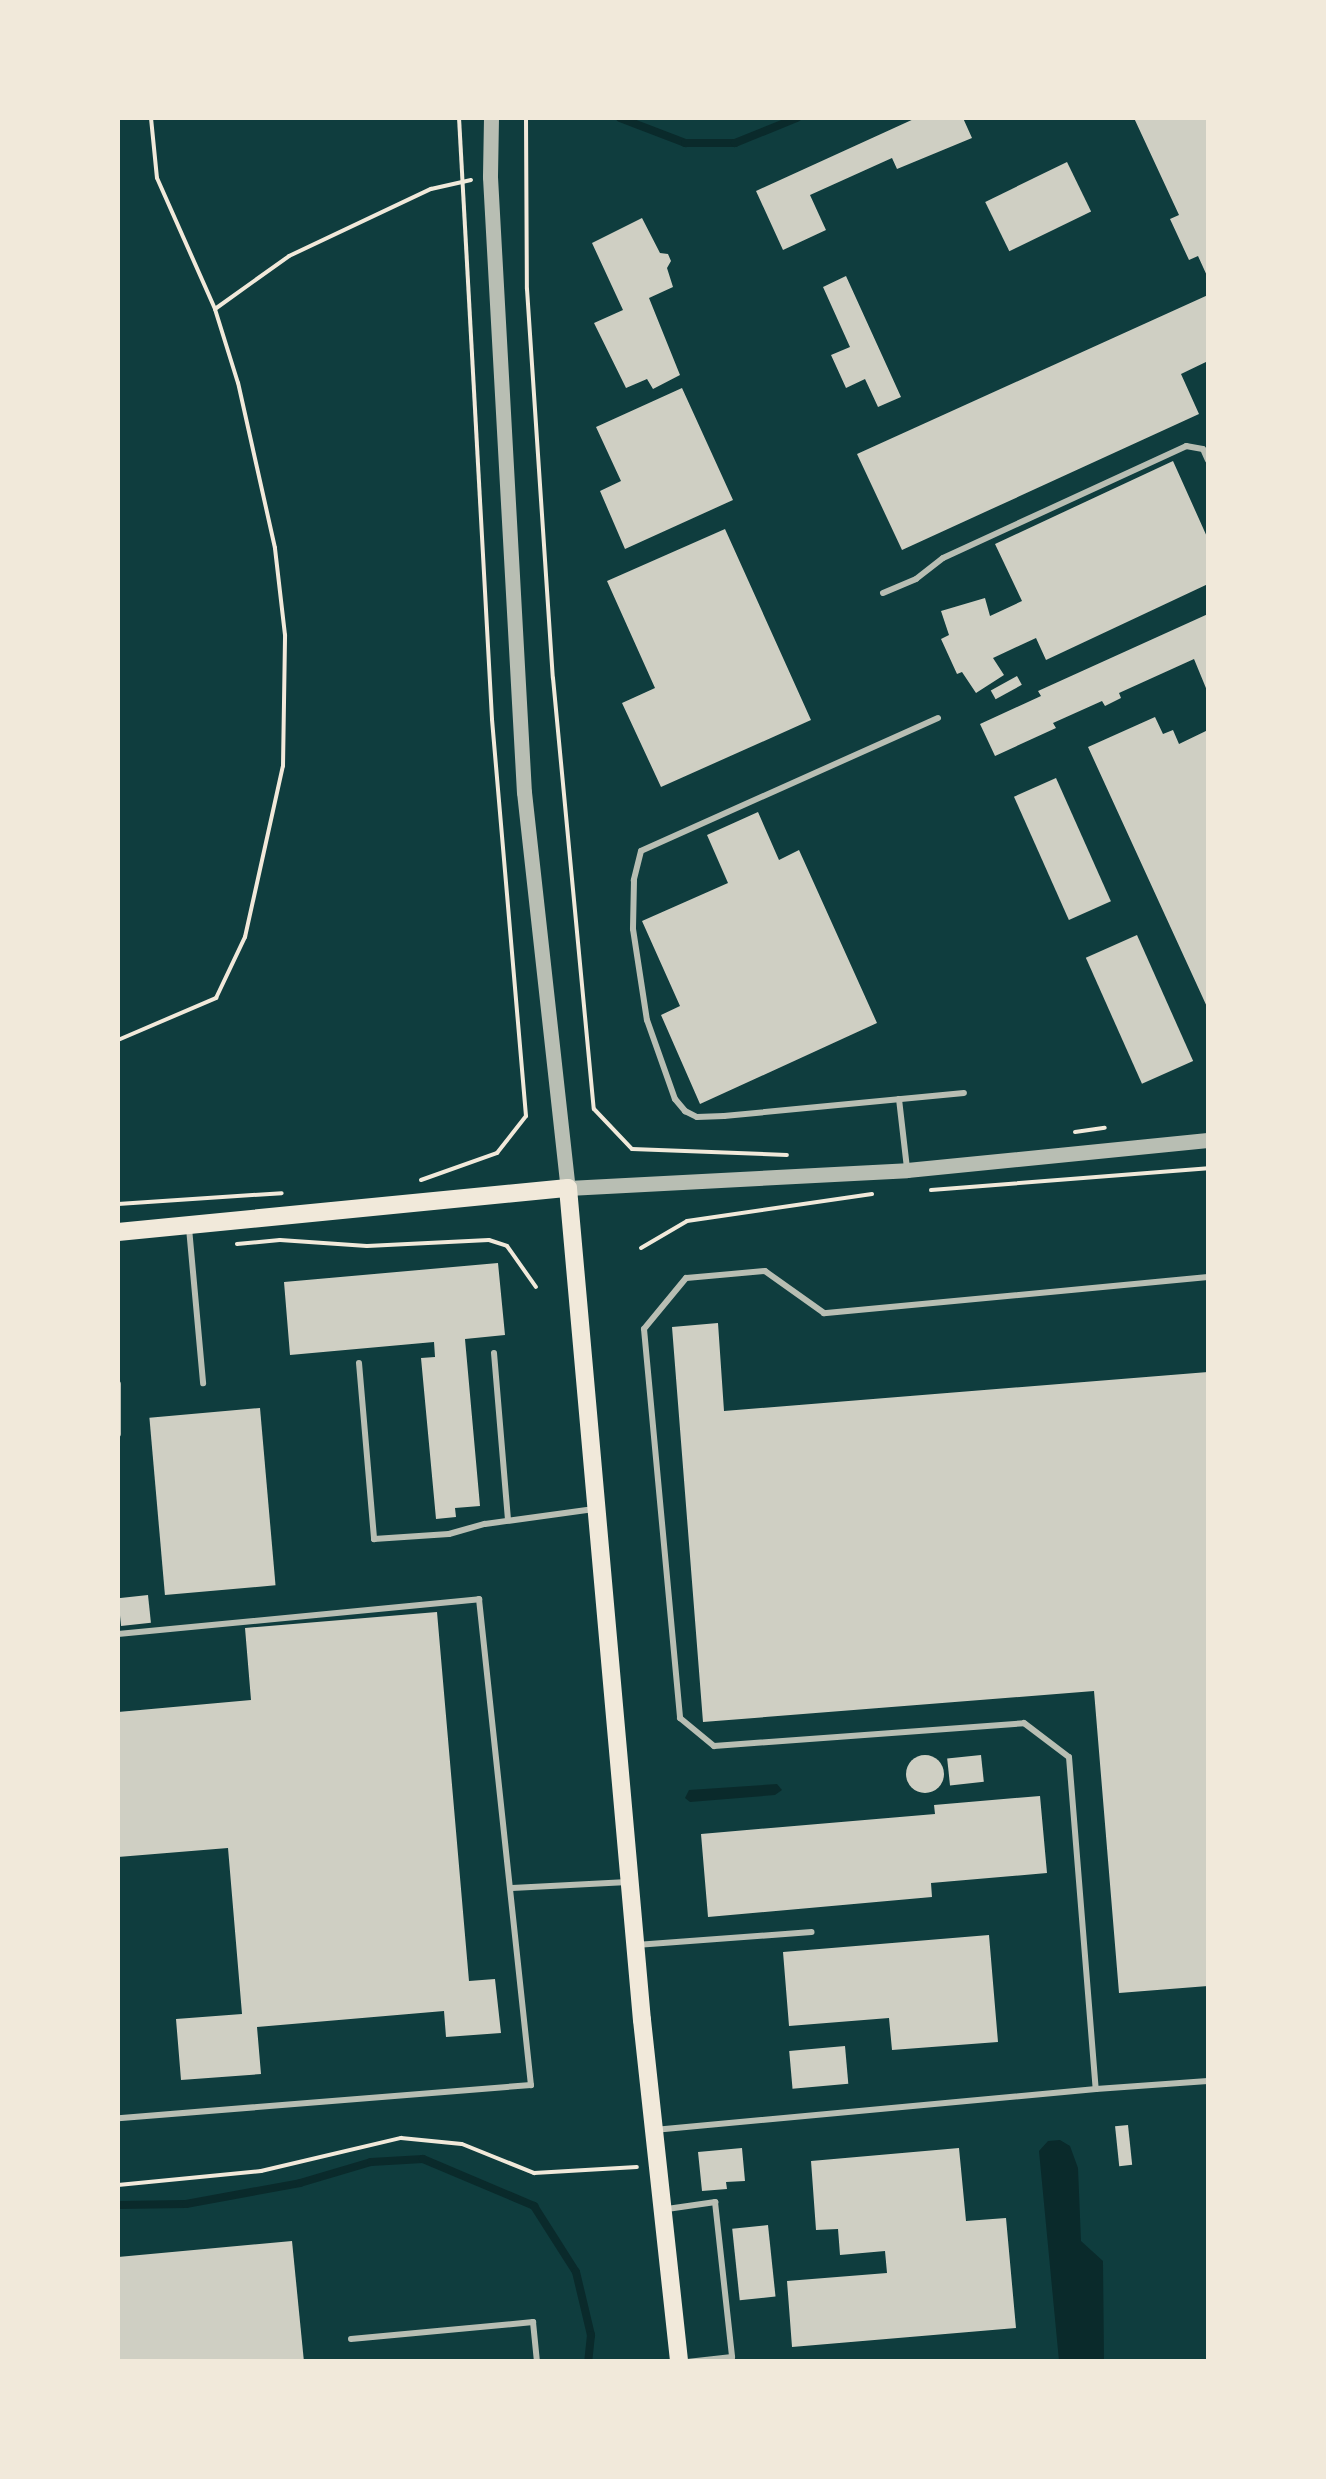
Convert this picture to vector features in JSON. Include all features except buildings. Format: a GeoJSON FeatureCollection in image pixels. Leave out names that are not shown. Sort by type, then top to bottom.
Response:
{"type":"FeatureCollection","features":[{"type":"Feature","properties":{"kind":"main road"},"geometry":{"type":"LineString","coordinates":[[118,1232],[568,1188],[660,2210],[679,2362]]}},
{"type":"Feature","properties":{"kind":"street"},"geometry":{"type":"LineString","coordinates":[[491,118],[490,177],[524,792],[568,1188],[907,1170],[1208,1140]]}},
{"type":"Feature","properties":{"kind":"lane"},"geometry":{"type":"LineString","coordinates":[[883,593],[916,578],[943,558],[1186,446],[1203,449],[1208,460]]}},
{"type":"Feature","properties":{"kind":"lane"},"geometry":{"type":"LineString","coordinates":[[938,718],[641,851],[634,880],[633,928],[647,1020],[675,1100],[697,1117],[964,1093]]}},
{"type":"Feature","properties":{"kind":"lane"},"geometry":{"type":"LineString","coordinates":[[899,1100],[907,1170]]}},
{"type":"Feature","properties":{"kind":"lane"},"geometry":{"type":"LineString","coordinates":[[189,1226],[202,1382]]}},
{"type":"Feature","properties":{"kind":"lane"},"geometry":{"type":"LineString","coordinates":[[1096,2089],[1069,1757],[1024,1724],[714,1746],[680,1718],[644,1330],[686,1278],[765,1270],[824,1313],[1208,1277]]}},
{"type":"Feature","properties":{"kind":"lane"},"geometry":{"type":"LineString","coordinates":[[494,1353],[508,1520]]}},
{"type":"Feature","properties":{"kind":"lane"},"geometry":{"type":"LineString","coordinates":[[359,1363],[374,1539],[450,1534],[508,1520],[596,1509]]}},
{"type":"Feature","properties":{"kind":"lane"},"geometry":{"type":"LineString","coordinates":[[118,1384],[118,1434]]}},
{"type":"Feature","properties":{"kind":"lane"},"geometry":{"type":"LineString","coordinates":[[118,1634],[478,1599],[512,1888],[530,2085],[118,2118]]}},
{"type":"Feature","properties":{"kind":"lane"},"geometry":{"type":"LineString","coordinates":[[512,1888],[630,1882]]}},
{"type":"Feature","properties":{"kind":"lane"},"geometry":{"type":"LineString","coordinates":[[635,1945],[812,1932]]}},
{"type":"Feature","properties":{"kind":"lane"},"geometry":{"type":"LineString","coordinates":[[653,2130],[1208,2081]]}},
{"type":"Feature","properties":{"kind":"lane"},"geometry":{"type":"LineString","coordinates":[[660,2210],[715,2202],[732,2357],[687,2362]]}},
{"type":"Feature","properties":{"kind":"lane"},"geometry":{"type":"LineString","coordinates":[[350,2339],[533,2322],[537,2362]]}},
{"type":"Feature","properties":{"kind":"path"},"geometry":{"type":"LineString","coordinates":[[118,1040],[216,998],[245,937],[284,766],[285,635],[274,548],[238,383],[216,309],[157,178],[151,118]]}},
{"type":"Feature","properties":{"kind":"path"},"geometry":{"type":"LineString","coordinates":[[419,1181],[497,1154],[526,1116],[492,719],[459,182],[459,118]]}},
{"type":"Feature","properties":{"kind":"path"},"geometry":{"type":"LineString","coordinates":[[526,118],[527,289],[552,678],[594,1110],[632,1149],[803,1155]]}},
{"type":"Feature","properties":{"kind":"path"},"geometry":{"type":"LineString","coordinates":[[216,309],[289,256],[431,189],[490,177]]}},
{"type":"Feature","properties":{"kind":"path"},"geometry":{"type":"LineString","coordinates":[[924,1190],[1208,1168]]}},
{"type":"Feature","properties":{"kind":"path"},"geometry":{"type":"LineString","coordinates":[[118,1204],[289,1192]]}},
{"type":"Feature","properties":{"kind":"path"},"geometry":{"type":"LineString","coordinates":[[640,1248],[687,1221],[738,1210],[887,1193]]}},
{"type":"Feature","properties":{"kind":"path"},"geometry":{"type":"LineString","coordinates":[[226,1244],[280,1240],[366,1246],[489,1240],[507,1246],[536,1287]]}},
{"type":"Feature","properties":{"kind":"path"},"geometry":{"type":"LineString","coordinates":[[118,2185],[261,2171],[401,2138],[462,2144],[534,2173],[656,2166]]}},
{"type":"Feature","properties":{"kind":"water"},"geometry":{"type":"Polygon","coordinates":[[[777,1784],[782,1790],[775,1795],[690,1802],[685,1798],[689,1790],[777,1784]]]}},
{"type":"Feature","properties":{"kind":"water"},"geometry":{"type":"Polygon","coordinates":[[[1060,2140],[1070,2146],[1078,2168],[1081,2241],[1103,2261],[1104,2361],[1059,2361],[1039,2151],[1048,2141],[1060,2140]]]}},
{"type":"Feature","properties":{"kind":"waterway"},"geometry":{"type":"LineString","coordinates":[[620,118],[685,143],[735,143],[797,118]]}},
{"type":"Feature","properties":{"kind":"waterway"},"geometry":{"type":"LineString","coordinates":[[118,2205],[186,2204],[300,2183],[371,2162],[423,2159],[534,2206],[576,2272],[591,2335],[588,2362]]}}]}
